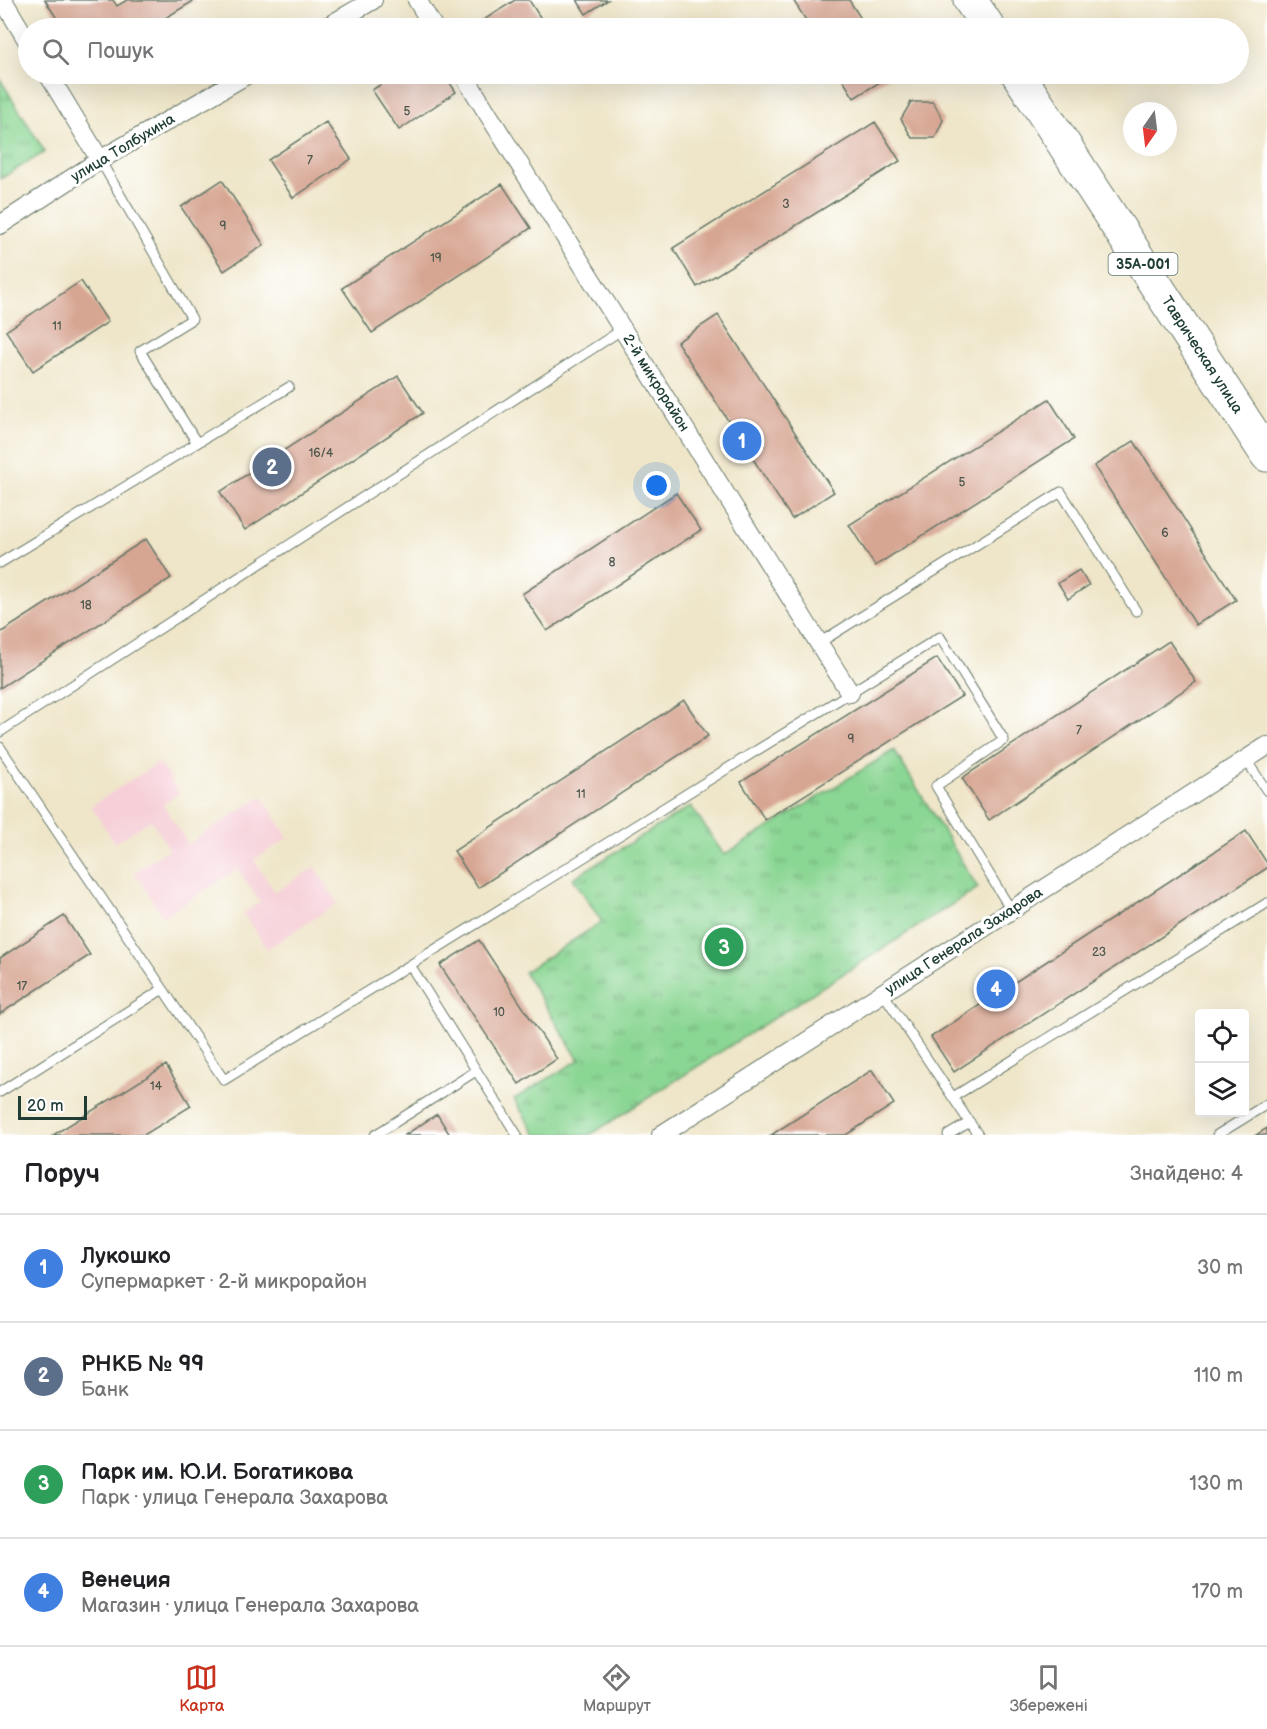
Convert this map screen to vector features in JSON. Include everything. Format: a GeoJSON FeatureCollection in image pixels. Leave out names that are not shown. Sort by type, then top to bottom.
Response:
{"type":"FeatureCollection","features":[{"type":"Feature","properties":{"kind":"highway"},"geometry":{"type":"LineString","coordinates":[[970,0],[982,18]]}},
{"type":"Feature","properties":{"kind":"highway","name":"Таврическая улица"},"geometry":{"type":"LineString","coordinates":[[1025,84],[1267,455]]}},
{"type":"Feature","properties":{"kind":"street"},"geometry":{"type":"LineString","coordinates":[[3,0],[18,25]]}},
{"type":"Feature","properties":{"kind":"street"},"geometry":{"type":"LineString","coordinates":[[342,18],[374,0]]}},
{"type":"Feature","properties":{"kind":"street"},"geometry":{"type":"LineString","coordinates":[[417,0],[428,18]]}},
{"type":"Feature","properties":{"kind":"street"},"geometry":{"type":"LineString","coordinates":[[54,84],[100,160]]}},
{"type":"Feature","properties":{"kind":"street","name":"улица Толбухина"},"geometry":{"type":"LineString","coordinates":[[0,225],[100,160],[231,84]]}},
{"type":"Feature","properties":{"kind":"street","name":"2-й микрорайон"},"geometry":{"type":"LineString","coordinates":[[469,84],[850,693]]}},
{"type":"Feature","properties":{"kind":"street","name":"улица Генерала Захарова"},"geometry":{"type":"LineString","coordinates":[[661,1135],[1267,746]]}},
{"type":"Feature","properties":{"kind":"lane"},"geometry":{"type":"LineString","coordinates":[[100,160],[192,319],[140,351],[196,443]]}},
{"type":"Feature","properties":{"kind":"lane"},"geometry":{"type":"LineString","coordinates":[[0,732],[622,329]]}},
{"type":"Feature","properties":{"kind":"lane"},"geometry":{"type":"LineString","coordinates":[[0,563],[289,387]]}},
{"type":"Feature","properties":{"kind":"lane"},"geometry":{"type":"LineString","coordinates":[[819,643],[1061,492],[1136,612]]}},
{"type":"Feature","properties":{"kind":"lane"},"geometry":{"type":"LineString","coordinates":[[0,747],[224,1080],[940,637],[1004,741],[936,786],[1011,910]]}},
{"type":"Feature","properties":{"kind":"lane"},"geometry":{"type":"LineString","coordinates":[[1246,760],[1267,791]]}},
{"type":"Feature","properties":{"kind":"lane"},"geometry":{"type":"LineString","coordinates":[[953,1097],[1267,903]]}},
{"type":"Feature","properties":{"kind":"lane"},"geometry":{"type":"LineString","coordinates":[[410,965],[517,1135]]}},
{"type":"Feature","properties":{"kind":"lane"},"geometry":{"type":"LineString","coordinates":[[0,1092],[163,989]]}},
{"type":"Feature","properties":{"kind":"lane"},"geometry":{"type":"LineString","coordinates":[[883,993],[978,1135]]}},
{"type":"Feature","properties":{"kind":"lane"},"geometry":{"type":"LineString","coordinates":[[375,1135],[476,1071]]}},
{"type":"Feature","properties":{"kind":"lane"},"geometry":{"type":"LineString","coordinates":[[1217,1135],[1267,1104]]}},
{"type":"Feature","properties":{"kind":"lane"},"geometry":{"type":"LineString","coordinates":[[948,1135],[970,1122]]}},
{"type":"Feature","properties":{"kind":"shaded area"},"geometry":{"type":"Polygon","coordinates":[[[159,762],[179,793],[163,804],[188,844],[262,796],[288,838],[254,860],[275,892],[315,867],[338,903],[267,949],[243,913],[260,902],[238,869],[163,917],[134,872],[169,849],[151,820],[115,843],[91,806],[159,762]]]}},
{"type":"Feature","properties":{"kind":"green space"},"geometry":{"type":"Polygon","coordinates":[[[0,79],[45,152],[0,179],[0,79]]]}},
{"type":"Feature","properties":{"kind":"green space"},"geometry":{"type":"Polygon","coordinates":[[[894,750],[978,888],[590,1135],[536,1135],[514,1099],[579,1060],[524,972],[602,922],[573,878],[691,806],[724,855],[894,750]]]}},
{"type":"Feature","properties":{"kind":"building"},"geometry":{"type":"Polygon","coordinates":[[[45,0],[113,0],[117,6],[127,0],[195,0],[165,18],[57,18],[45,0]]]}},
{"type":"Feature","properties":{"kind":"building"},"geometry":{"type":"Polygon","coordinates":[[[515,0],[529,0],[541,18],[487,18],[515,0]]]}},
{"type":"Feature","properties":{"kind":"building"},"geometry":{"type":"Polygon","coordinates":[[[577,0],[608,0],[586,14],[577,0]]]}},
{"type":"Feature","properties":{"kind":"building"},"geometry":{"type":"Polygon","coordinates":[[[793,0],[849,0],[861,18],[805,18],[793,0]]]}},
{"type":"Feature","properties":{"kind":"building"},"geometry":{"type":"Polygon","coordinates":[[[381,84],[451,84],[456,92],[399,130],[372,90],[381,84]]]}},
{"type":"Feature","properties":{"kind":"building"},"geometry":{"type":"Polygon","coordinates":[[[845,84],[877,84],[854,98],[845,84]]]}},
{"type":"Feature","properties":{"kind":"building"},"geometry":{"type":"Polygon","coordinates":[[[911,102],[933,102],[943,120],[935,138],[912,138],[901,119],[911,102]]]}},
{"type":"Feature","properties":{"kind":"building"},"geometry":{"type":"Polygon","coordinates":[[[326,122],[351,159],[293,198],[268,160],[326,122]]]}},
{"type":"Feature","properties":{"kind":"building"},"geometry":{"type":"Polygon","coordinates":[[[875,122],[900,161],[697,287],[673,248],[875,122]]]}},
{"type":"Feature","properties":{"kind":"building"},"geometry":{"type":"Polygon","coordinates":[[[222,180],[264,245],[224,271],[181,207],[222,180]]]}},
{"type":"Feature","properties":{"kind":"building"},"geometry":{"type":"Polygon","coordinates":[[[502,184],[531,228],[372,333],[342,288],[502,184]]]}},
{"type":"Feature","properties":{"kind":"building"},"geometry":{"type":"Polygon","coordinates":[[[81,281],[108,322],[33,371],[6,331],[81,281]]]}},
{"type":"Feature","properties":{"kind":"building"},"geometry":{"type":"Polygon","coordinates":[[[718,315],[834,492],[792,519],[677,342],[718,315]]]}},
{"type":"Feature","properties":{"kind":"building"},"geometry":{"type":"Polygon","coordinates":[[[398,376],[423,413],[245,530],[220,492],[398,376]]]}},
{"type":"Feature","properties":{"kind":"building"},"geometry":{"type":"Polygon","coordinates":[[[1049,399],[1074,439],[875,566],[849,525],[1049,399]]]}},
{"type":"Feature","properties":{"kind":"building"},"geometry":{"type":"Polygon","coordinates":[[[1134,441],[1236,600],[1196,625],[1094,466],[1134,441]]]}},
{"type":"Feature","properties":{"kind":"building"},"geometry":{"type":"Polygon","coordinates":[[[676,493],[701,530],[547,631],[522,594],[676,493]]]}},
{"type":"Feature","properties":{"kind":"building"},"geometry":{"type":"Polygon","coordinates":[[[146,539],[171,578],[0,688],[0,633],[146,539]]]}},
{"type":"Feature","properties":{"kind":"building"},"geometry":{"type":"Polygon","coordinates":[[[1079,570],[1089,585],[1068,599],[1058,583],[1079,570]]]}},
{"type":"Feature","properties":{"kind":"building"},"geometry":{"type":"Polygon","coordinates":[[[1169,641],[1196,682],[989,820],[962,778],[1169,641]]]}},
{"type":"Feature","properties":{"kind":"building"},"geometry":{"type":"Polygon","coordinates":[[[937,658],[962,696],[765,820],[741,782],[937,658]]]}},
{"type":"Feature","properties":{"kind":"building"},"geometry":{"type":"Polygon","coordinates":[[[684,700],[708,736],[478,888],[454,851],[684,700]]]}},
{"type":"Feature","properties":{"kind":"building"},"geometry":{"type":"Polygon","coordinates":[[[1246,831],[1267,863],[1267,868],[954,1072],[931,1037],[1246,831]]]}},
{"type":"Feature","properties":{"kind":"building"},"geometry":{"type":"Polygon","coordinates":[[[64,916],[90,955],[0,1014],[0,958],[64,916]]]}},
{"type":"Feature","properties":{"kind":"building"},"geometry":{"type":"Polygon","coordinates":[[[479,940],[557,1059],[519,1084],[440,965],[479,940]]]}},
{"type":"Feature","properties":{"kind":"building"},"geometry":{"type":"Polygon","coordinates":[[[166,1065],[191,1106],[144,1135],[53,1135],[166,1065]]]}},
{"type":"Feature","properties":{"kind":"building"},"geometry":{"type":"Polygon","coordinates":[[[872,1070],[894,1104],[846,1135],[771,1135],[872,1070]]]}},
{"type":"Feature","properties":{"kind":"building"},"geometry":{"type":"Polygon","coordinates":[[[437,1114],[450,1135],[405,1135],[437,1114]]]}},
{"type":"Feature","properties":{"kind":"building"},"geometry":{"type":"Polygon","coordinates":[[[1267,1128],[1267,1135],[1256,1135],[1267,1128]]]}},
{"type":"Feature","properties":{"kind":"place","name":"Лукошко"},"geometry":{"type":"Point","coordinates":[742,441]}},
{"type":"Feature","properties":{"kind":"place","name":"РНКБ № 99"},"geometry":{"type":"Point","coordinates":[272,467]}},
{"type":"Feature","properties":{"kind":"place","name":"Парк им. Ю.И. Богатикова"},"geometry":{"type":"Point","coordinates":[724,947]}},
{"type":"Feature","properties":{"kind":"place","name":"Венеция"},"geometry":{"type":"Point","coordinates":[996,989]}}]}
